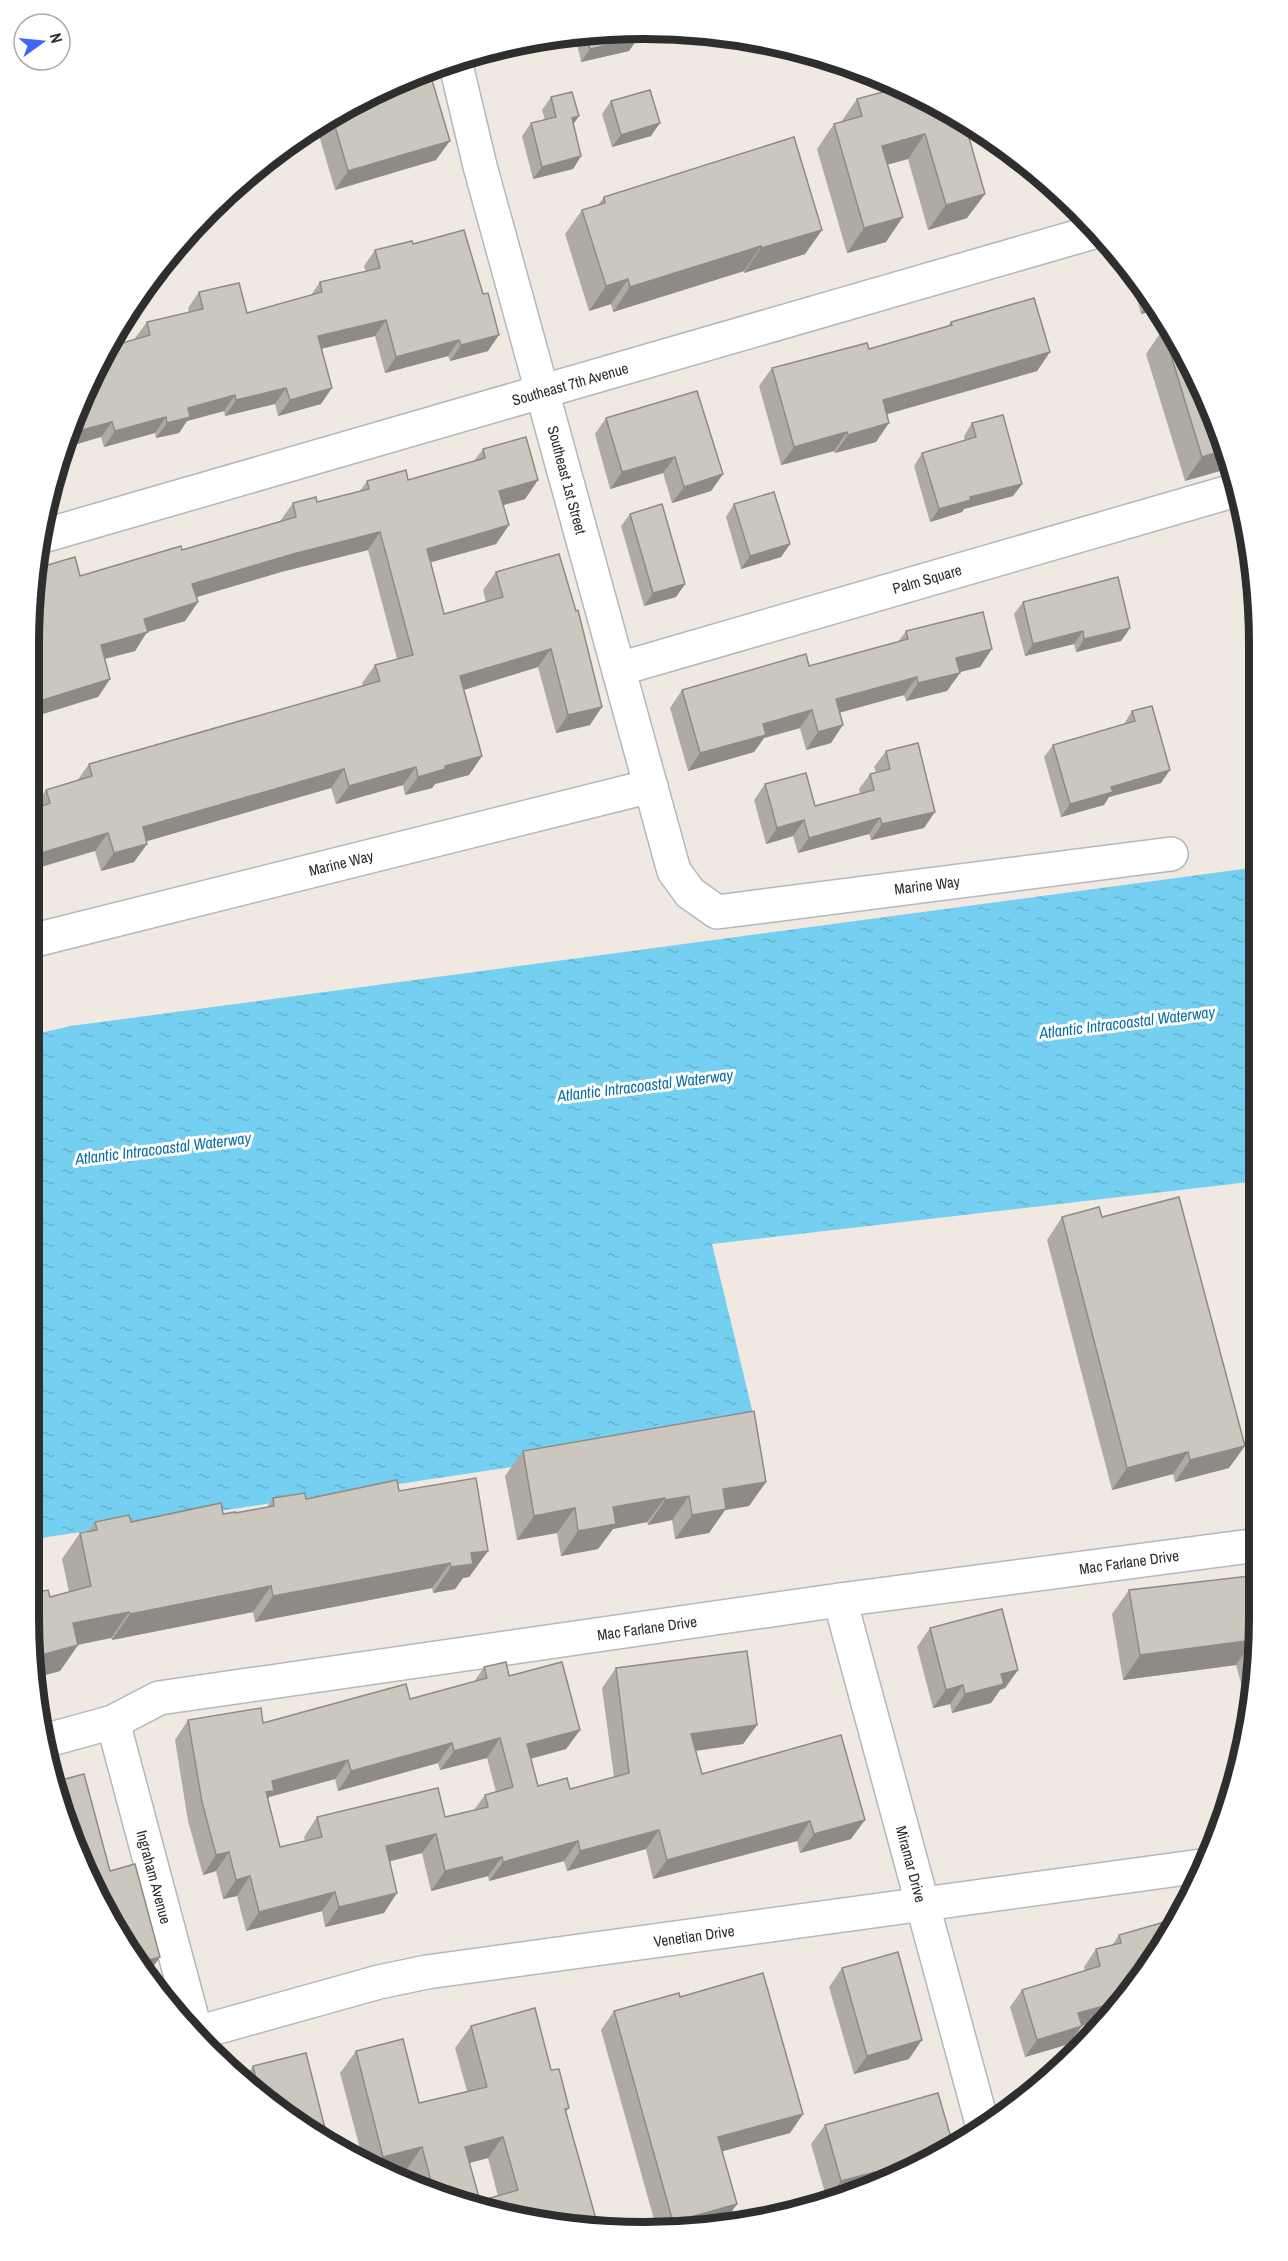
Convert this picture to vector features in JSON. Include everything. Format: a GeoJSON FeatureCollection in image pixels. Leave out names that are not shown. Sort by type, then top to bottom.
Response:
{"type":"FeatureCollection","features":[{"type":"Feature","properties":{"kind":"street","name":"Southeast 1st Street"},"geometry":{"type":"LineString","coordinates":[[457,69],[480,166],[674,871],[690,893]]}},
{"type":"Feature","properties":{"kind":"street","name":"Southeast 7th Avenue"},"geometry":{"type":"LineString","coordinates":[[50,534],[1088,234]]}},
{"type":"Feature","properties":{"kind":"street","name":"Palm Square"},"geometry":{"type":"LineString","coordinates":[[619,669],[1229,492]]}},
{"type":"Feature","properties":{"kind":"street","name":"Marine Way"},"geometry":{"type":"LineString","coordinates":[[39,939],[651,786]]}},
{"type":"Feature","properties":{"kind":"street","name":"Marine Way"},"geometry":{"type":"LineString","coordinates":[[690,893],[717,912],[1171,854]]}},
{"type":"Feature","properties":{"kind":"street","name":"Mac Farlane Drive"},"geometry":{"type":"LineString","coordinates":[[52,1739],[113,1722],[159,1698],[840,1600],[1249,1546]]}},
{"type":"Feature","properties":{"kind":"street","name":"Miramar Drive"},"geometry":{"type":"LineString","coordinates":[[840,1600],[981,2119]]}},
{"type":"Feature","properties":{"kind":"street","name":"Ingraham Avenue"},"geometry":{"type":"LineString","coordinates":[[113,1722],[190,2017]]}},
{"type":"Feature","properties":{"kind":"street","name":"Venetian Drive"},"geometry":{"type":"LineString","coordinates":[[203,2031],[379,1982],[428,1972],[1195,1867]]}},
{"type":"Feature","properties":{"kind":"water","name":"Atlantic Intracoastal Waterway"},"geometry":{"type":"Polygon","coordinates":[[[1249,868],[1249,1182],[712,1244],[757,1430],[41,1538],[39,1531],[39,1033],[71,1026],[1249,868]]]}},
{"type":"Feature","properties":{"kind":"building"},"geometry":{"type":"Polygon","coordinates":[[[632,39],[590,49],[588,42],[632,39]]]}},
{"type":"Feature","properties":{"kind":"building"},"geometry":{"type":"Polygon","coordinates":[[[431,78],[450,141],[348,171],[335,125],[376,101],[431,78]]]}},
{"type":"Feature","properties":{"kind":"building"},"geometry":{"type":"Polygon","coordinates":[[[650,90],[660,123],[621,135],[611,101],[650,90]]]}},
{"type":"Feature","properties":{"kind":"building"},"geometry":{"type":"Polygon","coordinates":[[[888,90],[912,101],[968,133],[985,194],[946,205],[925,134],[882,146],[903,217],[864,228],[834,124],[862,116],[857,99],[888,90]]]}},
{"type":"Feature","properties":{"kind":"building"},"geometry":{"type":"Polygon","coordinates":[[[572,92],[579,116],[572,118],[581,156],[542,167],[531,123],[556,117],[551,97],[572,92]]]}},
{"type":"Feature","properties":{"kind":"building"},"geometry":{"type":"Polygon","coordinates":[[[794,137],[822,230],[761,248],[761,246],[630,287],[628,279],[606,286],[582,210],[605,203],[604,197],[794,137]]]}},
{"type":"Feature","properties":{"kind":"building"},"geometry":{"type":"Polygon","coordinates":[[[464,230],[483,294],[488,293],[499,335],[461,345],[459,340],[396,357],[386,320],[318,336],[332,388],[290,400],[286,388],[236,400],[235,395],[188,408],[190,417],[167,423],[166,417],[115,431],[112,422],[78,431],[101,376],[118,344],[150,335],[147,322],[203,309],[199,292],[239,283],[247,313],[322,292],[320,282],[380,268],[375,250],[412,241],[413,244],[464,230]]]}},
{"type":"Feature","properties":{"kind":"building"},"geometry":{"type":"Polygon","coordinates":[[[1034,298],[1050,352],[883,400],[889,423],[794,447],[772,368],[867,343],[869,349],[1034,298]]]}},
{"type":"Feature","properties":{"kind":"building"},"geometry":{"type":"Polygon","coordinates":[[[1166,339],[1187,376],[1217,450],[1218,452],[1202,457],[1166,339]]]}},
{"type":"Feature","properties":{"kind":"building"},"geometry":{"type":"Polygon","coordinates":[[[697,391],[723,474],[684,487],[675,457],[622,472],[606,418],[697,391]]]}},
{"type":"Feature","properties":{"kind":"building"},"geometry":{"type":"Polygon","coordinates":[[[1003,415],[1022,484],[970,497],[971,500],[939,509],[922,453],[976,437],[972,423],[1003,415]]]}},
{"type":"Feature","properties":{"kind":"building"},"geometry":{"type":"Polygon","coordinates":[[[526,437],[538,480],[499,491],[509,525],[427,549],[444,614],[503,597],[496,572],[559,554],[576,611],[578,610],[602,707],[568,715],[551,649],[460,676],[482,756],[445,766],[445,769],[418,777],[416,767],[349,786],[344,769],[143,827],[147,844],[114,853],[108,833],[39,854],[39,807],[50,803],[46,790],[92,776],[89,764],[380,681],[375,665],[413,655],[380,532],[293,554],[192,584],[198,602],[144,619],[148,632],[101,645],[110,679],[39,701],[40,604],[44,566],[75,557],[80,576],[181,546],[182,550],[296,517],[293,503],[316,497],[317,502],[369,489],[367,481],[406,470],[408,480],[485,458],[483,449],[526,437]]]}},
{"type":"Feature","properties":{"kind":"building"},"geometry":{"type":"Polygon","coordinates":[[[774,492],[790,544],[750,556],[734,504],[774,492]]]}},
{"type":"Feature","properties":{"kind":"building"},"geometry":{"type":"Polygon","coordinates":[[[662,504],[685,584],[653,593],[630,514],[662,504]]]}},
{"type":"Feature","properties":{"kind":"building"},"geometry":{"type":"Polygon","coordinates":[[[1118,577],[1130,628],[1084,639],[1083,631],[1033,644],[1023,602],[1118,577]]]}},
{"type":"Feature","properties":{"kind":"building"},"geometry":{"type":"Polygon","coordinates":[[[983,612],[992,649],[956,658],[960,673],[918,683],[917,677],[836,699],[843,725],[818,732],[812,710],[763,724],[766,735],[700,753],[682,690],[806,654],[809,666],[908,639],[906,631],[983,612]]]}},
{"type":"Feature","properties":{"kind":"building"},"geometry":{"type":"Polygon","coordinates":[[[1152,706],[1170,770],[1111,787],[1113,792],[1070,804],[1053,745],[1135,721],[1132,711],[1152,706]]]}},
{"type":"Feature","properties":{"kind":"building"},"geometry":{"type":"Polygon","coordinates":[[[918,743],[935,812],[882,824],[880,818],[809,838],[804,820],[777,828],[765,784],[806,773],[815,806],[874,790],[870,774],[890,769],[886,751],[918,743]]]}},
{"type":"Feature","properties":{"kind":"building"},"geometry":{"type":"Polygon","coordinates":[[[1179,1197],[1245,1446],[1190,1460],[1188,1452],[1127,1468],[1062,1217],[1099,1207],[1102,1217],[1179,1197]]]}},
{"type":"Feature","properties":{"kind":"building"},"geometry":{"type":"Polygon","coordinates":[[[754,1411],[766,1482],[723,1489],[726,1509],[692,1515],[689,1496],[665,1500],[665,1498],[613,1507],[616,1524],[578,1531],[575,1508],[534,1516],[523,1451],[754,1411]]]}},
{"type":"Feature","properties":{"kind":"building"},"geometry":{"type":"Polygon","coordinates":[[[476,1478],[488,1551],[471,1553],[473,1564],[451,1567],[450,1563],[273,1596],[271,1586],[73,1623],[78,1645],[40,1655],[39,1592],[48,1590],[50,1597],[91,1586],[80,1533],[97,1530],[95,1522],[129,1515],[131,1522],[221,1503],[223,1514],[235,1513],[274,1506],[273,1498],[305,1493],[306,1499],[397,1480],[399,1491],[476,1478]]]}},
{"type":"Feature","properties":{"kind":"building"},"geometry":{"type":"Polygon","coordinates":[[[1249,1576],[1248,1641],[1140,1655],[1129,1590],[1249,1576]]]}},
{"type":"Feature","properties":{"kind":"building"},"geometry":{"type":"Polygon","coordinates":[[[1002,1609],[1018,1670],[1001,1674],[1004,1684],[965,1694],[963,1685],[946,1690],[930,1628],[1002,1609]]]}},
{"type":"Feature","properties":{"kind":"building"},"geometry":{"type":"Polygon","coordinates":[[[747,1651],[757,1725],[691,1734],[702,1774],[841,1735],[865,1820],[814,1834],[810,1821],[667,1860],[659,1830],[580,1851],[578,1841],[503,1862],[502,1857],[445,1871],[436,1834],[386,1846],[397,1893],[339,1907],[335,1892],[259,1912],[250,1876],[236,1880],[229,1852],[216,1855],[202,1802],[188,1720],[261,1708],[263,1723],[406,1684],[410,1699],[487,1678],[484,1667],[506,1662],[509,1676],[562,1662],[580,1730],[527,1744],[538,1786],[567,1778],[570,1789],[629,1773],[616,1668],[747,1651]],[[500,1738],[454,1751],[452,1743],[351,1771],[348,1760],[272,1781],[274,1791],[266,1792],[280,1847],[322,1837],[317,1817],[438,1788],[445,1817],[488,1807],[485,1795],[513,1787],[500,1738]]]}},
{"type":"Feature","properties":{"kind":"building"},"geometry":{"type":"Polygon","coordinates":[[[84,1774],[110,1871],[135,1864],[160,1957],[147,1961],[101,1885],[85,1849],[62,1780],[84,1774]]]}},
{"type":"Feature","properties":{"kind":"building"},"geometry":{"type":"Polygon","coordinates":[[[1167,1921],[1147,1953],[1108,2005],[1078,2013],[1082,2026],[1037,2040],[1022,1990],[1100,1966],[1096,1949],[1121,1943],[1119,1935],[1167,1921]]]}},
{"type":"Feature","properties":{"kind":"building"},"geometry":{"type":"Polygon","coordinates":[[[898,1952],[922,2040],[867,2056],[842,1968],[898,1952]]]}},
{"type":"Feature","properties":{"kind":"building"},"geometry":{"type":"Polygon","coordinates":[[[763,1973],[803,2114],[718,2137],[737,2204],[673,2221],[614,2011],[679,1993],[680,1997],[763,1973]]]}},
{"type":"Feature","properties":{"kind":"building"},"geometry":{"type":"Polygon","coordinates":[[[535,2008],[551,2070],[559,2069],[569,2108],[565,2109],[596,2219],[565,2217],[484,2200],[518,2190],[503,2137],[465,2147],[479,2199],[432,2183],[422,2147],[383,2157],[356,2051],[403,2039],[419,2103],[487,2087],[471,2026],[535,2008]]]}},
{"type":"Feature","properties":{"kind":"building"},"geometry":{"type":"Polygon","coordinates":[[[306,2053],[326,2131],[257,2081],[253,2066],[306,2053]]]}},
{"type":"Feature","properties":{"kind":"building"},"geometry":{"type":"Polygon","coordinates":[[[938,2093],[951,2138],[912,2160],[876,2176],[875,2172],[841,2181],[825,2125],[938,2093]]]}}]}
